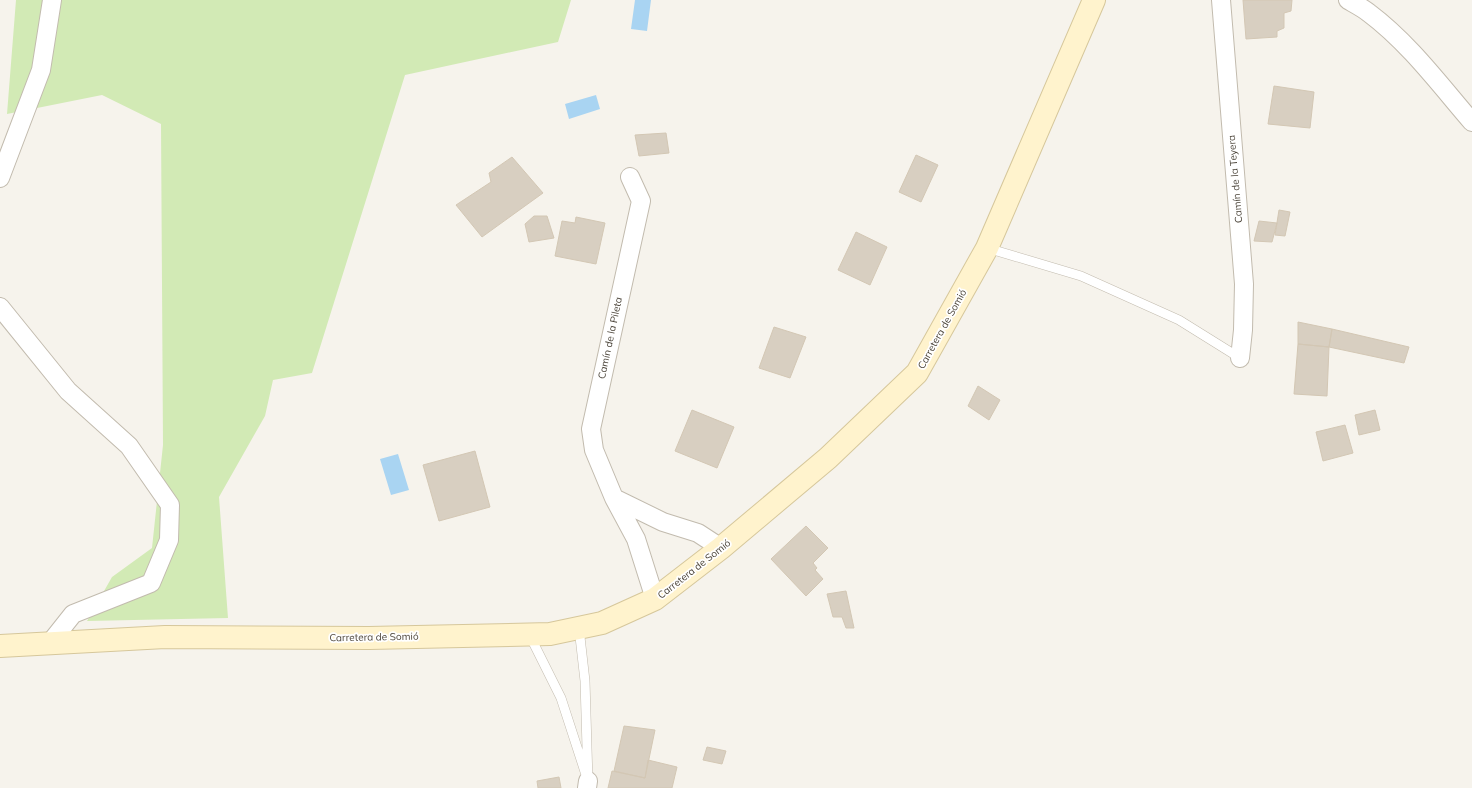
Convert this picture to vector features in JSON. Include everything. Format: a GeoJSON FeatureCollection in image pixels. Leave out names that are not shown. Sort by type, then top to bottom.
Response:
{"type":"FeatureCollection","features":[{"type":"Feature","properties":{"kind":"street"},"geometry":{"type":"LineString","coordinates":[[0,178],[40,70],[52,0]]}},
{"type":"Feature","properties":{"kind":"street","name":"Carretera de Somió"},"geometry":{"type":"LineString","coordinates":[[0,646],[165,637],[369,638],[550,634],[602,623],[655,599],[721,548],[828,458],[917,373],[987,248],[1094,0]]}},
{"type":"Feature","properties":{"kind":"street","name":"Camín de la Teyera"},"geometry":{"type":"LineString","coordinates":[[1221,0],[1244,284],[1243,330],[1240,358]]}},
{"type":"Feature","properties":{"kind":"street"},"geometry":{"type":"LineString","coordinates":[[1348,0],[1368,12],[1386,27],[1416,57],[1472,122]]}},
{"type":"Feature","properties":{"kind":"street","name":"Camín de la Pileta"},"geometry":{"type":"LineString","coordinates":[[630,177],[640,201],[591,429],[594,450],[614,498],[636,539],[655,599]]}},
{"type":"Feature","properties":{"kind":"street"},"geometry":{"type":"LineString","coordinates":[[0,307],[68,392],[129,446],[170,505],[169,540],[151,582],[73,614],[50,643]]}},
{"type":"Feature","properties":{"kind":"street"},"geometry":{"type":"LineString","coordinates":[[614,498],[663,522],[698,533],[721,548]]}},
{"type":"Feature","properties":{"kind":"lane"},"geometry":{"type":"LineString","coordinates":[[987,248],[1081,276],[1178,320],[1240,358]]}},
{"type":"Feature","properties":{"kind":"lane"},"geometry":{"type":"LineString","coordinates":[[579,628],[584,681],[587,785]]}},
{"type":"Feature","properties":{"kind":"lane"},"geometry":{"type":"LineString","coordinates":[[529,634],[561,698],[587,785]]}},
{"type":"Feature","properties":{"kind":"green space"},"geometry":{"type":"Polygon","coordinates":[[[16,0],[571,0],[558,42],[405,75],[312,373],[273,380],[265,416],[219,497],[228,618],[87,621],[112,577],[152,548],[163,445],[161,124],[102,95],[7,114],[16,0]]]}},
{"type":"Feature","properties":{"kind":"water"},"geometry":{"type":"Polygon","coordinates":[[[635,0],[651,0],[647,31],[631,29],[635,0]]]}},
{"type":"Feature","properties":{"kind":"water"},"geometry":{"type":"Polygon","coordinates":[[[596,95],[600,109],[569,119],[565,104],[596,95]]]}},
{"type":"Feature","properties":{"kind":"water"},"geometry":{"type":"Polygon","coordinates":[[[398,454],[409,490],[391,495],[380,459],[398,454]]]}},
{"type":"Feature","properties":{"kind":"building"},"geometry":{"type":"Polygon","coordinates":[[[1243,0],[1292,0],[1291,11],[1284,13],[1284,28],[1277,31],[1277,37],[1246,39],[1243,0]]]}},
{"type":"Feature","properties":{"kind":"building"},"geometry":{"type":"Polygon","coordinates":[[[1274,86],[1314,92],[1310,128],[1268,124],[1274,86]]]}},
{"type":"Feature","properties":{"kind":"building"},"geometry":{"type":"Polygon","coordinates":[[[666,133],[669,153],[639,156],[635,135],[666,133]]]}},
{"type":"Feature","properties":{"kind":"building"},"geometry":{"type":"Polygon","coordinates":[[[916,155],[938,165],[921,202],[899,192],[916,155]]]}},
{"type":"Feature","properties":{"kind":"building"},"geometry":{"type":"Polygon","coordinates":[[[512,157],[543,193],[482,237],[456,205],[491,182],[489,173],[512,157]]]}},
{"type":"Feature","properties":{"kind":"building"},"geometry":{"type":"Polygon","coordinates":[[[1279,210],[1290,212],[1285,236],[1275,235],[1279,210]]]}},
{"type":"Feature","properties":{"kind":"building"},"geometry":{"type":"Polygon","coordinates":[[[534,216],[547,216],[554,238],[529,242],[525,224],[534,216]]]}},
{"type":"Feature","properties":{"kind":"building"},"geometry":{"type":"Polygon","coordinates":[[[576,217],[605,223],[596,264],[555,256],[562,221],[575,223],[576,217]]]}},
{"type":"Feature","properties":{"kind":"building"},"geometry":{"type":"Polygon","coordinates":[[[1259,221],[1277,223],[1272,242],[1254,241],[1259,221]]]}},
{"type":"Feature","properties":{"kind":"building"},"geometry":{"type":"Polygon","coordinates":[[[856,232],[887,247],[870,285],[838,270],[856,232]]]}},
{"type":"Feature","properties":{"kind":"building"},"geometry":{"type":"Polygon","coordinates":[[[1298,322],[1332,329],[1329,347],[1298,344],[1298,322]]]}},
{"type":"Feature","properties":{"kind":"building"},"geometry":{"type":"Polygon","coordinates":[[[774,327],[806,337],[790,378],[759,368],[774,327]]]}},
{"type":"Feature","properties":{"kind":"building"},"geometry":{"type":"Polygon","coordinates":[[[1332,329],[1409,347],[1404,363],[1329,347],[1332,329]]]}},
{"type":"Feature","properties":{"kind":"building"},"geometry":{"type":"Polygon","coordinates":[[[1298,344],[1329,347],[1327,396],[1294,394],[1298,344]]]}},
{"type":"Feature","properties":{"kind":"building"},"geometry":{"type":"Polygon","coordinates":[[[978,386],[1000,400],[989,420],[968,406],[978,386]]]}},
{"type":"Feature","properties":{"kind":"building"},"geometry":{"type":"Polygon","coordinates":[[[692,410],[734,427],[717,468],[675,451],[692,410]]]}},
{"type":"Feature","properties":{"kind":"building"},"geometry":{"type":"Polygon","coordinates":[[[1375,410],[1380,430],[1359,435],[1355,415],[1375,410]]]}},
{"type":"Feature","properties":{"kind":"building"},"geometry":{"type":"Polygon","coordinates":[[[1345,425],[1353,453],[1323,461],[1316,432],[1345,425]]]}},
{"type":"Feature","properties":{"kind":"building"},"geometry":{"type":"Polygon","coordinates":[[[475,451],[490,507],[439,521],[423,465],[475,451]]]}},
{"type":"Feature","properties":{"kind":"building"},"geometry":{"type":"Polygon","coordinates":[[[806,526],[828,548],[813,563],[817,568],[815,570],[823,579],[806,596],[771,559],[806,526]]]}},
{"type":"Feature","properties":{"kind":"building"},"geometry":{"type":"Polygon","coordinates":[[[846,591],[854,628],[846,628],[842,617],[833,617],[827,594],[846,591]]]}},
{"type":"Feature","properties":{"kind":"building"},"geometry":{"type":"Polygon","coordinates":[[[624,726],[655,730],[645,778],[614,771],[624,726]]]}},
{"type":"Feature","properties":{"kind":"building"},"geometry":{"type":"Polygon","coordinates":[[[707,747],[726,751],[722,764],[703,760],[707,747]]]}},
{"type":"Feature","properties":{"kind":"building"},"geometry":{"type":"Polygon","coordinates":[[[648,760],[677,767],[672,788],[608,788],[612,771],[645,778],[648,760]]]}},
{"type":"Feature","properties":{"kind":"building"},"geometry":{"type":"Polygon","coordinates":[[[559,777],[561,788],[538,788],[537,781],[559,777]]]}}]}
